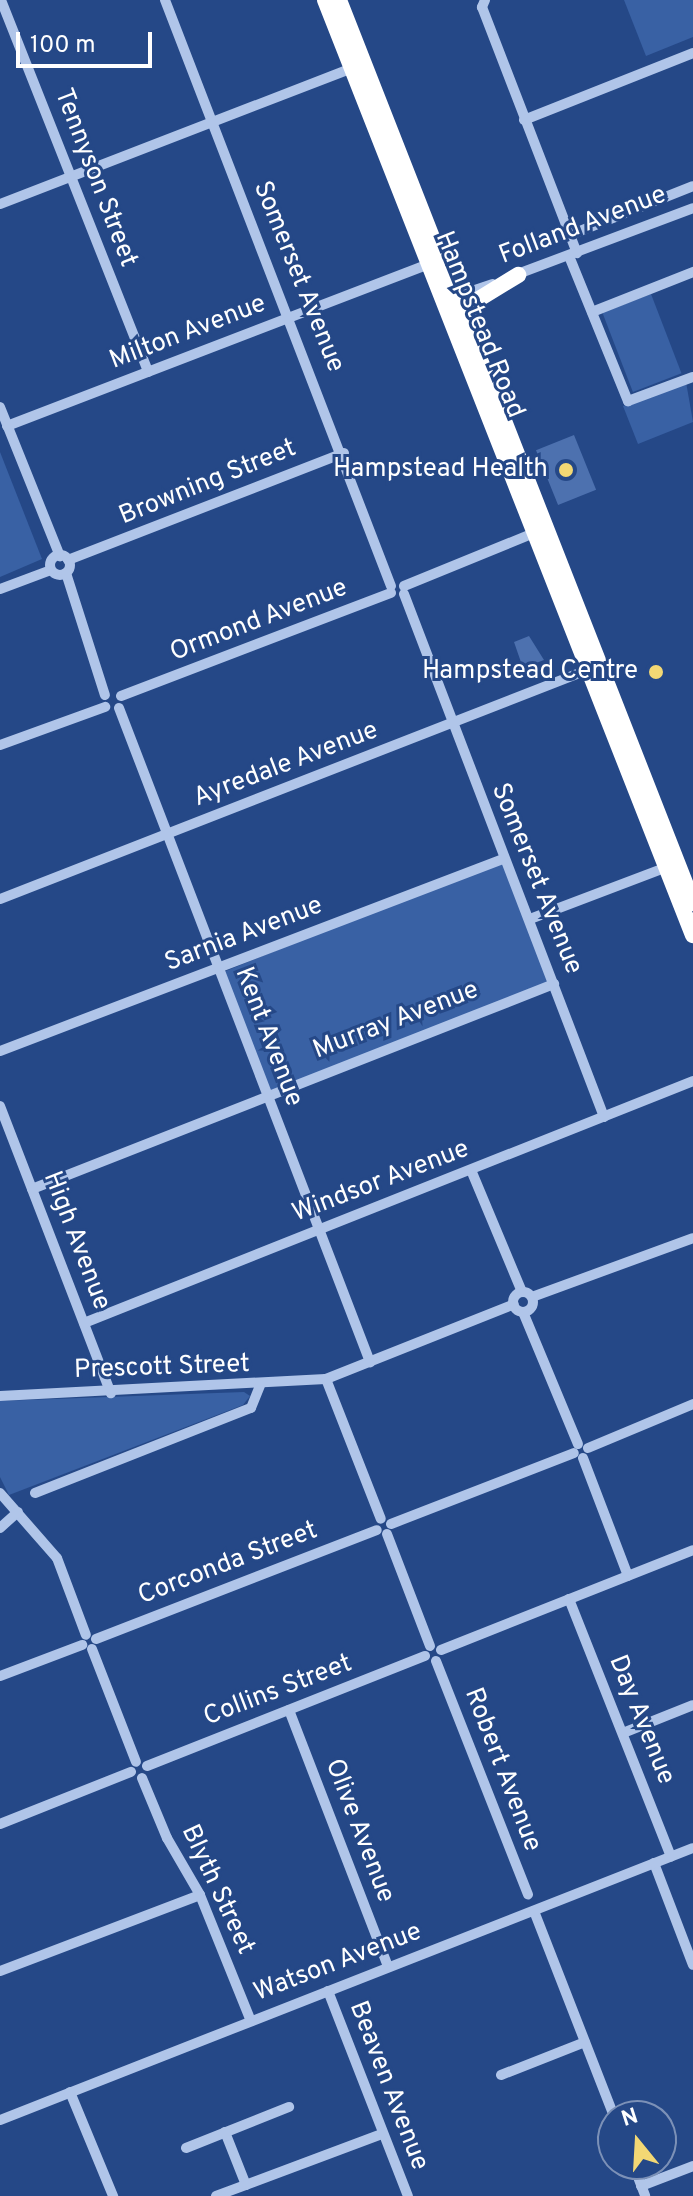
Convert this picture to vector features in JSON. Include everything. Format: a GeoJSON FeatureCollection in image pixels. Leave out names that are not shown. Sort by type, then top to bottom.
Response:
{"type":"FeatureCollection","features":[{"type":"Feature","properties":{"kind":"highway","name":"Hampstead Road"},"geometry":{"type":"LineString","coordinates":[[325,0],[358,65],[593,668],[674,866],[693,903]]}},
{"type":"Feature","properties":{"kind":"highway","name":"Hampstead Road"},"geometry":{"type":"LineString","coordinates":[[339,0],[358,65],[429,264],[468,326],[540,530]]}},
{"type":"Feature","properties":{"kind":"highway"},"geometry":{"type":"LineString","coordinates":[[468,326],[474,302],[518,275]]}},
{"type":"Feature","properties":{"kind":"highway","name":"Hampstead Road"},"geometry":{"type":"LineString","coordinates":[[674,866],[693,935]]}},
{"type":"Feature","properties":{"kind":"street","name":"Tennyson Street"},"geometry":{"type":"LineString","coordinates":[[1,0],[148,372]]}},
{"type":"Feature","properties":{"kind":"street","name":"Somerset Avenue"},"geometry":{"type":"LineString","coordinates":[[165,0],[388,571],[408,612],[503,859],[530,919],[604,1117]]}},
{"type":"Feature","properties":{"kind":"street"},"geometry":{"type":"LineString","coordinates":[[485,0],[482,7],[570,235],[592,312],[628,401],[693,377]]}},
{"type":"Feature","properties":{"kind":"street"},"geometry":{"type":"LineString","coordinates":[[524,120],[693,53]]}},
{"type":"Feature","properties":{"kind":"street"},"geometry":{"type":"LineString","coordinates":[[0,204],[358,65]]}},
{"type":"Feature","properties":{"kind":"street","name":"Folland Avenue"},"geometry":{"type":"LineString","coordinates":[[570,235],[693,186]]}},
{"type":"Feature","properties":{"kind":"street","name":"Folland Avenue"},"geometry":{"type":"LineString","coordinates":[[450,298],[693,208]]}},
{"type":"Feature","properties":{"kind":"street","name":"Milton Avenue"},"geometry":{"type":"LineString","coordinates":[[7,426],[429,264]]}},
{"type":"Feature","properties":{"kind":"street"},"geometry":{"type":"LineString","coordinates":[[592,312],[693,272]]}},
{"type":"Feature","properties":{"kind":"street","name":"Kent Avenue"},"geometry":{"type":"LineString","coordinates":[[0,407],[163,836],[218,968],[370,1362]]}},
{"type":"Feature","properties":{"kind":"street","name":"Browning Street"},"geometry":{"type":"LineString","coordinates":[[0,589],[344,453]]}},
{"type":"Feature","properties":{"kind":"street","name":"Ormond Avenue"},"geometry":{"type":"LineString","coordinates":[[0,745],[398,590],[540,530]]}},
{"type":"Feature","properties":{"kind":"street","name":"Ayredale Avenue"},"geometry":{"type":"LineString","coordinates":[[0,899],[593,668]]}},
{"type":"Feature","properties":{"kind":"street","name":"Sarnia Avenue"},"geometry":{"type":"LineString","coordinates":[[0,1051],[503,859]]}},
{"type":"Feature","properties":{"kind":"street"},"geometry":{"type":"LineString","coordinates":[[530,919],[674,866],[693,880]]}},
{"type":"Feature","properties":{"kind":"street","name":"Murray Avenue"},"geometry":{"type":"LineString","coordinates":[[32,1189],[266,1094],[554,984]]}},
{"type":"Feature","properties":{"kind":"street","name":"Windsor Avenue"},"geometry":{"type":"LineString","coordinates":[[84,1323],[693,1081]]}},
{"type":"Feature","properties":{"kind":"street","name":"High Avenue"},"geometry":{"type":"LineString","coordinates":[[0,1106],[111,1393]]}},
{"type":"Feature","properties":{"kind":"street"},"geometry":{"type":"LineString","coordinates":[[471,1170],[628,1576]]}},
{"type":"Feature","properties":{"kind":"street","name":"Prescott Street"},"geometry":{"type":"LineString","coordinates":[[0,1396],[260,1386],[326,1379],[693,1238]]}},
{"type":"Feature","properties":{"kind":"street"},"geometry":{"type":"LineString","coordinates":[[326,1379],[432,1651]]}},
{"type":"Feature","properties":{"kind":"street"},"geometry":{"type":"LineString","coordinates":[[35,1493],[251,1408],[260,1386]]}},
{"type":"Feature","properties":{"kind":"street","name":"Corconda Street"},"geometry":{"type":"LineString","coordinates":[[0,1676],[581,1451],[693,1404]]}},
{"type":"Feature","properties":{"kind":"street"},"geometry":{"type":"LineString","coordinates":[[0,1493],[57,1558],[138,1766]]}},
{"type":"Feature","properties":{"kind":"street"},"geometry":{"type":"LineString","coordinates":[[0,1528],[18,1512]]}},
{"type":"Feature","properties":{"kind":"street","name":"Collins Street"},"geometry":{"type":"LineString","coordinates":[[0,1824],[138,1766],[289,1710],[693,1550]]}},
{"type":"Feature","properties":{"kind":"street","name":"Day Avenue"},"geometry":{"type":"LineString","coordinates":[[569,1599],[671,1857]]}},
{"type":"Feature","properties":{"kind":"street","name":"Robert Avenue"},"geometry":{"type":"LineString","coordinates":[[432,1651],[528,1895]]}},
{"type":"Feature","properties":{"kind":"street"},"geometry":{"type":"LineString","coordinates":[[623,1733],[693,1705]]}},
{"type":"Feature","properties":{"kind":"street","name":"Olive Avenue"},"geometry":{"type":"LineString","coordinates":[[289,1710],[388,1967]]}},
{"type":"Feature","properties":{"kind":"street","name":"Blyth Street"},"geometry":{"type":"LineString","coordinates":[[138,1766],[200,1895],[251,2021]]}},
{"type":"Feature","properties":{"kind":"street","name":"Watson Avenue"},"geometry":{"type":"LineString","coordinates":[[0,2120],[693,1848]]}},
{"type":"Feature","properties":{"kind":"street"},"geometry":{"type":"LineString","coordinates":[[654,1863],[693,1965]]}},
{"type":"Feature","properties":{"kind":"street"},"geometry":{"type":"LineString","coordinates":[[0,1971],[200,1895]]}},
{"type":"Feature","properties":{"kind":"street"},"geometry":{"type":"LineString","coordinates":[[534,1911],[608,2100]]}},
{"type":"Feature","properties":{"kind":"street","name":"Beaven Avenue"},"geometry":{"type":"LineString","coordinates":[[328,1991],[408,2196]]}},
{"type":"Feature","properties":{"kind":"street"},"geometry":{"type":"LineString","coordinates":[[501,2075],[585,2042]]}},
{"type":"Feature","properties":{"kind":"street"},"geometry":{"type":"LineString","coordinates":[[70,2092],[113,2196]]}},
{"type":"Feature","properties":{"kind":"street"},"geometry":{"type":"LineString","coordinates":[[186,2148],[289,2107]]}},
{"type":"Feature","properties":{"kind":"street"},"geometry":{"type":"LineString","coordinates":[[225,2132],[246,2185]]}},
{"type":"Feature","properties":{"kind":"street"},"geometry":{"type":"LineString","coordinates":[[216,2196],[382,2134]]}},
{"type":"Feature","properties":{"kind":"street"},"geometry":{"type":"LineString","coordinates":[[643,2191],[693,2166]]}},
{"type":"Feature","properties":{"kind":"shaded area"},"geometry":{"type":"Polygon","coordinates":[[[624,0],[693,0],[693,37],[646,56],[624,0]]]}},
{"type":"Feature","properties":{"kind":"shaded area"},"geometry":{"type":"Polygon","coordinates":[[[651,294],[681,373],[633,392],[602,313],[651,294]]]}},
{"type":"Feature","properties":{"kind":"shaded area"},"geometry":{"type":"Polygon","coordinates":[[[686,382],[693,422],[638,444],[623,406],[686,382]]]}},
{"type":"Feature","properties":{"kind":"shaded area"},"geometry":{"type":"Polygon","coordinates":[[[0,452],[42,559],[0,577],[0,452]]]}},
{"type":"Feature","properties":{"kind":"shaded area"},"geometry":{"type":"Polygon","coordinates":[[[503,859],[554,984],[271,1098],[220,973],[503,859]]]}},
{"type":"Feature","properties":{"kind":"shaded area"},"geometry":{"type":"Polygon","coordinates":[[[244,1392],[250,1396],[243,1405],[9,1495],[0,1477],[0,1401],[244,1392]]]}},
{"type":"Feature","properties":{"kind":"building","name":"Hampstead Health"},"geometry":{"type":"Polygon","coordinates":[[[574,435],[596,490],[558,505],[536,450],[574,435]]]}},
{"type":"Feature","properties":{"kind":"building"},"geometry":{"type":"Polygon","coordinates":[[[529,636],[544,660],[523,668],[514,642],[529,636]]]}},
{"type":"Feature","properties":{"kind":"place","name":"Hampstead Health"},"geometry":{"type":"Point","coordinates":[566,470]}},
{"type":"Feature","properties":{"kind":"place","name":"Hampstead Centre"},"geometry":{"type":"Point","coordinates":[656,672]}}]}
